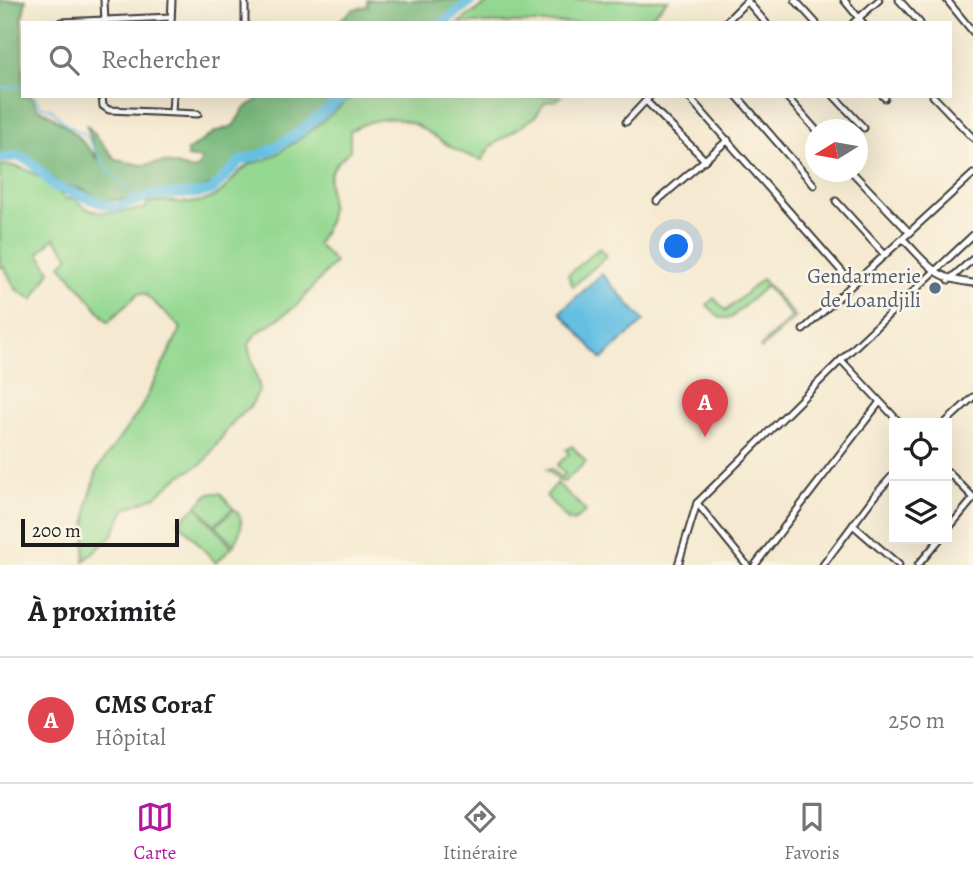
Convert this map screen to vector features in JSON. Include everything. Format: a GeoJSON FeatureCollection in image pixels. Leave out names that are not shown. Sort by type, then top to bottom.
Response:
{"type":"FeatureCollection","features":[{"type":"Feature","properties":{"kind":"street"},"geometry":{"type":"LineString","coordinates":[[104,0],[105,21]]}},
{"type":"Feature","properties":{"kind":"street"},"geometry":{"type":"LineString","coordinates":[[138,21],[171,20],[172,0]]}},
{"type":"Feature","properties":{"kind":"street"},"geometry":{"type":"LineString","coordinates":[[245,0],[245,21]]}},
{"type":"Feature","properties":{"kind":"street"},"geometry":{"type":"LineString","coordinates":[[727,21],[748,0],[764,21]]}},
{"type":"Feature","properties":{"kind":"street"},"geometry":{"type":"LineString","coordinates":[[795,0],[814,21]]}},
{"type":"Feature","properties":{"kind":"street"},"geometry":{"type":"LineString","coordinates":[[844,0],[861,20],[879,0]]}},
{"type":"Feature","properties":{"kind":"street"},"geometry":{"type":"LineString","coordinates":[[900,0],[918,21]]}},
{"type":"Feature","properties":{"kind":"street"},"geometry":{"type":"LineString","coordinates":[[947,0],[973,32]]}},
{"type":"Feature","properties":{"kind":"street"},"geometry":{"type":"LineString","coordinates":[[102,98],[103,106],[108,110],[198,114]]}},
{"type":"Feature","properties":{"kind":"street"},"geometry":{"type":"LineString","coordinates":[[172,112],[173,98]]}},
{"type":"Feature","properties":{"kind":"street"},"geometry":{"type":"LineString","coordinates":[[626,122],[648,98],[705,160]]}},
{"type":"Feature","properties":{"kind":"street"},"geometry":{"type":"LineString","coordinates":[[690,98],[852,283]]}},
{"type":"Feature","properties":{"kind":"street"},"geometry":{"type":"LineString","coordinates":[[739,98],[814,185]]}},
{"type":"Feature","properties":{"kind":"street"},"geometry":{"type":"LineString","coordinates":[[788,98],[806,119]]}},
{"type":"Feature","properties":{"kind":"street"},"geometry":{"type":"LineString","coordinates":[[836,98],[856,119]]}},
{"type":"Feature","properties":{"kind":"street"},"geometry":{"type":"LineString","coordinates":[[935,98],[973,138]]}},
{"type":"Feature","properties":{"kind":"street"},"geometry":{"type":"LineString","coordinates":[[657,201],[728,140]]}},
{"type":"Feature","properties":{"kind":"street"},"geometry":{"type":"LineString","coordinates":[[803,330],[973,174]]}},
{"type":"Feature","properties":{"kind":"street"},"geometry":{"type":"LineString","coordinates":[[862,182],[910,233]]}},
{"type":"Feature","properties":{"kind":"street"},"geometry":{"type":"LineString","coordinates":[[836,201],[885,254]]}},
{"type":"Feature","properties":{"kind":"street"},"geometry":{"type":"LineString","coordinates":[[678,565],[697,503],[841,360],[973,235]]}},
{"type":"Feature","properties":{"kind":"street"},"geometry":{"type":"LineString","coordinates":[[903,239],[933,271],[949,281],[973,283]]}},
{"type":"Feature","properties":{"kind":"street"},"geometry":{"type":"LineString","coordinates":[[949,281],[973,259]]}},
{"type":"Feature","properties":{"kind":"street"},"geometry":{"type":"LineString","coordinates":[[841,360],[895,418]]}},
{"type":"Feature","properties":{"kind":"street"},"geometry":{"type":"LineString","coordinates":[[950,418],[973,397]]}},
{"type":"Feature","properties":{"kind":"street"},"geometry":{"type":"LineString","coordinates":[[755,565],[879,403]]}},
{"type":"Feature","properties":{"kind":"street"},"geometry":{"type":"LineString","coordinates":[[952,476],[973,498],[952,524]]}},
{"type":"Feature","properties":{"kind":"street"},"geometry":{"type":"LineString","coordinates":[[823,565],[889,480]]}},
{"type":"Feature","properties":{"kind":"street"},"geometry":{"type":"LineString","coordinates":[[697,503],[747,565]]}},
{"type":"Feature","properties":{"kind":"street"},"geometry":{"type":"LineString","coordinates":[[853,525],[899,565]]}},
{"type":"Feature","properties":{"kind":"street"},"geometry":{"type":"LineString","coordinates":[[918,565],[936,544]]}},
{"type":"Feature","properties":{"kind":"green space"},"geometry":{"type":"Polygon","coordinates":[[[0,0],[26,0],[21,21],[21,98],[33,98],[37,108],[71,130],[98,160],[86,124],[116,160],[142,165],[164,162],[194,170],[202,159],[187,157],[187,151],[215,132],[233,126],[244,109],[259,98],[336,98],[300,128],[267,149],[241,158],[215,183],[198,190],[155,192],[129,199],[103,201],[84,190],[59,184],[24,154],[0,156],[0,0]]]}},
{"type":"Feature","properties":{"kind":"green space"},"geometry":{"type":"Polygon","coordinates":[[[367,0],[467,0],[441,21],[339,21],[354,9],[368,6],[367,0]]]}},
{"type":"Feature","properties":{"kind":"green space"},"geometry":{"type":"Polygon","coordinates":[[[492,0],[668,0],[647,21],[461,21],[492,0]]]}},
{"type":"Feature","properties":{"kind":"green space"},"geometry":{"type":"Polygon","coordinates":[[[350,98],[559,98],[545,102],[535,117],[490,147],[482,160],[463,154],[406,121],[372,121],[350,131],[350,151],[339,161],[330,176],[329,218],[317,244],[335,262],[296,306],[255,335],[248,346],[260,389],[250,407],[234,421],[203,463],[177,478],[155,497],[125,509],[112,536],[84,561],[88,503],[97,470],[141,408],[181,328],[145,294],[139,293],[108,322],[61,265],[69,256],[54,238],[39,253],[50,271],[33,300],[16,289],[4,267],[0,268],[0,166],[27,170],[44,180],[66,199],[75,198],[82,205],[98,212],[146,208],[147,203],[155,202],[198,202],[220,193],[250,164],[268,158],[293,144],[350,98]]]}},
{"type":"Feature","properties":{"kind":"green space"},"geometry":{"type":"Polygon","coordinates":[[[599,248],[607,256],[573,286],[568,275],[599,248]]]}},
{"type":"Feature","properties":{"kind":"green space"},"geometry":{"type":"Polygon","coordinates":[[[762,279],[796,317],[761,349],[760,347],[792,317],[766,286],[731,318],[720,318],[707,305],[714,298],[726,311],[762,279]]]}},
{"type":"Feature","properties":{"kind":"green space"},"geometry":{"type":"Polygon","coordinates":[[[572,446],[586,462],[564,482],[559,481],[547,469],[552,469],[561,478],[565,474],[557,465],[569,454],[566,450],[572,446]]]}},
{"type":"Feature","properties":{"kind":"green space"},"geometry":{"type":"Polygon","coordinates":[[[557,483],[586,511],[574,521],[568,520],[546,496],[557,483]]]}},
{"type":"Feature","properties":{"kind":"green space"},"geometry":{"type":"Polygon","coordinates":[[[209,493],[220,493],[233,508],[215,525],[197,506],[209,493]]]}},
{"type":"Feature","properties":{"kind":"green space"},"geometry":{"type":"Polygon","coordinates":[[[196,506],[232,547],[216,563],[179,522],[196,506]]]}},
{"type":"Feature","properties":{"kind":"green space"},"geometry":{"type":"Polygon","coordinates":[[[234,509],[241,522],[234,545],[216,526],[234,509]]]}},
{"type":"Feature","properties":{"kind":"water"},"geometry":{"type":"Polygon","coordinates":[[[602,274],[644,321],[602,359],[560,312],[602,274]]]}},
{"type":"Feature","properties":{"kind":"waterway"},"geometry":{"type":"LineString","coordinates":[[446,21],[472,0]]}},
{"type":"Feature","properties":{"kind":"waterway"},"geometry":{"type":"LineString","coordinates":[[0,89],[21,87]]}},
{"type":"Feature","properties":{"kind":"waterway"},"geometry":{"type":"LineString","coordinates":[[36,98],[40,106],[50,108],[68,126],[85,134],[110,172],[127,189],[134,201]]}},
{"type":"Feature","properties":{"kind":"waterway"},"geometry":{"type":"LineString","coordinates":[[0,159],[17,156],[30,161],[54,186],[115,208],[152,195],[201,193],[212,190],[240,161],[267,152],[294,136],[342,98]]}},
{"type":"Feature","properties":{"kind":"place","name":"Gendarmerie de Loandjili"},"geometry":{"type":"Point","coordinates":[935,288]}},
{"type":"Feature","properties":{"kind":"place","name":"CMS Coraf"},"geometry":{"type":"Point","coordinates":[705,437]}}]}
